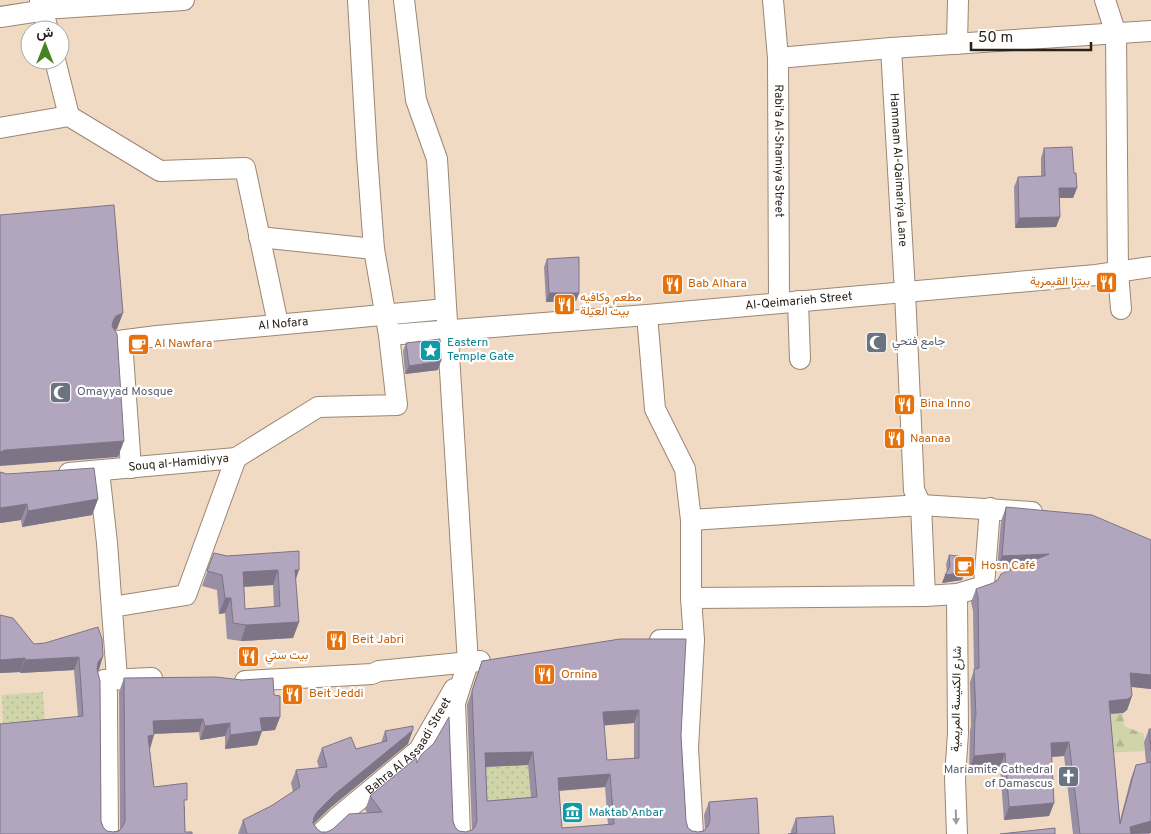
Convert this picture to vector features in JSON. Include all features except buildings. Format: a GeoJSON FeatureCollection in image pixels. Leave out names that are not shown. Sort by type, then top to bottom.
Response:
{"type":"FeatureCollection","features":[{"type":"Feature","properties":{"kind":"street"},"geometry":{"type":"LineString","coordinates":[[0,17],[34,12],[41,4],[184,0]]}},
{"type":"Feature","properties":{"kind":"street"},"geometry":{"type":"LineString","coordinates":[[358,0],[374,248],[390,335],[447,332]]}},
{"type":"Feature","properties":{"kind":"street"},"geometry":{"type":"LineString","coordinates":[[404,0],[416,100],[437,159],[468,663]]}},
{"type":"Feature","properties":{"kind":"street","name":"Rabi'a Al-Shamiya Street"},"geometry":{"type":"LineString","coordinates":[[773,0],[778,58],[789,302],[800,359]]}},
{"type":"Feature","properties":{"kind":"street"},"geometry":{"type":"LineString","coordinates":[[956,44],[958,0]]}},
{"type":"Feature","properties":{"kind":"street"},"geometry":{"type":"LineString","coordinates":[[1105,0],[1116,34],[1118,272],[1122,309]]}},
{"type":"Feature","properties":{"kind":"street"},"geometry":{"type":"LineString","coordinates":[[41,4],[45,20]]}},
{"type":"Feature","properties":{"kind":"street"},"geometry":{"type":"LineString","coordinates":[[778,58],[891,48],[1151,31]]}},
{"type":"Feature","properties":{"kind":"street","name":"Hammam Al-Qaimariya Lane"},"geometry":{"type":"LineString","coordinates":[[891,48],[914,490],[921,505],[925,596]]}},
{"type":"Feature","properties":{"kind":"street"},"geometry":{"type":"LineString","coordinates":[[58,70],[69,116]]}},
{"type":"Feature","properties":{"kind":"street"},"geometry":{"type":"LineString","coordinates":[[0,128],[69,116],[160,171],[245,168],[278,324]]}},
{"type":"Feature","properties":{"kind":"street"},"geometry":{"type":"LineString","coordinates":[[259,237],[374,248]]}},
{"type":"Feature","properties":{"kind":"street","name":"Al-Qeimarieh Street"},"geometry":{"type":"LineString","coordinates":[[447,332],[905,292],[1118,272],[1151,267]]}},
{"type":"Feature","properties":{"kind":"street","name":"Al Nofara"},"geometry":{"type":"LineString","coordinates":[[131,468],[120,341],[446,309]]}},
{"type":"Feature","properties":{"kind":"street"},"geometry":{"type":"LineString","coordinates":[[646,315],[655,409],[685,469],[691,520],[691,598],[694,640],[688,748],[693,834]]}},
{"type":"Feature","properties":{"kind":"street","name":"Souq al-Hamidiyya"},"geometry":{"type":"LineString","coordinates":[[49,475],[236,458],[318,406],[397,405],[390,335]]}},
{"type":"Feature","properties":{"kind":"street"},"geometry":{"type":"LineString","coordinates":[[112,607],[186,595],[236,458]]}},
{"type":"Feature","properties":{"kind":"street"},"geometry":{"type":"LineString","coordinates":[[99,471],[117,678]]}},
{"type":"Feature","properties":{"kind":"street"},"geometry":{"type":"LineString","coordinates":[[691,520],[921,505],[990,508],[1054,514]]}},
{"type":"Feature","properties":{"kind":"street"},"geometry":{"type":"LineString","coordinates":[[691,598],[925,596],[957,594],[984,586],[990,508]]}},
{"type":"Feature","properties":{"kind":"street","name":"شارع الكنيسة المريمية"},"geometry":{"type":"LineString","coordinates":[[957,594],[958,733],[955,778],[957,834]]}},
{"type":"Feature","properties":{"kind":"street"},"geometry":{"type":"LineString","coordinates":[[640,640],[694,640]]}},
{"type":"Feature","properties":{"kind":"street"},"geometry":{"type":"LineString","coordinates":[[228,680],[372,674],[379,671],[497,659]]}},
{"type":"Feature","properties":{"kind":"street","name":"Bahra Al Assaadi Street"},"geometry":{"type":"LineString","coordinates":[[320,834],[419,750],[468,663]]}},
{"type":"Feature","properties":{"kind":"street","name":"Bahra Al Assaadi Street"},"geometry":{"type":"LineString","coordinates":[[460,834],[455,703],[468,663]]}},
{"type":"Feature","properties":{"kind":"street"},"geometry":{"type":"LineString","coordinates":[[108,834],[107,693],[104,680],[117,678],[174,678]]}},
{"type":"Feature","properties":{"kind":"green space"},"geometry":{"type":"Polygon","coordinates":[[[43,692],[45,724],[3,726],[2,695],[43,692]]]}},
{"type":"Feature","properties":{"kind":"green space"},"geometry":{"type":"Polygon","coordinates":[[[1123,713],[1124,726],[1144,734],[1144,751],[1107,753],[1028,721],[1123,713]]]}},
{"type":"Feature","properties":{"kind":"green space"},"geometry":{"type":"Polygon","coordinates":[[[528,765],[532,811],[483,814],[480,767],[528,765]]]}},
{"type":"Feature","properties":{"kind":"place","name":"بيتزا القيمرية"},"geometry":{"type":"Point","coordinates":[1106,282]}},
{"type":"Feature","properties":{"kind":"place","name":"Bab Alhara"},"geometry":{"type":"Point","coordinates":[672,284]}},
{"type":"Feature","properties":{"kind":"place","name":"مطعم وكافيه بيت العيلة"},"geometry":{"type":"Point","coordinates":[564,305]}},
{"type":"Feature","properties":{"kind":"place","name":"جامع فتحي"},"geometry":{"type":"Point","coordinates":[876,342]}},
{"type":"Feature","properties":{"kind":"place","name":"Al Nawfara"},"geometry":{"type":"Point","coordinates":[138,344]}},
{"type":"Feature","properties":{"kind":"place","name":"Eastern Temple Gate"},"geometry":{"type":"Point","coordinates":[431,350]}},
{"type":"Feature","properties":{"kind":"place","name":"Omayyad Mosque"},"geometry":{"type":"Point","coordinates":[61,392]}},
{"type":"Feature","properties":{"kind":"place","name":"Bina Inno"},"geometry":{"type":"Point","coordinates":[904,404]}},
{"type":"Feature","properties":{"kind":"place","name":"Naanaa"},"geometry":{"type":"Point","coordinates":[894,439]}},
{"type":"Feature","properties":{"kind":"place","name":"Hosn Café"},"geometry":{"type":"Point","coordinates":[965,566]}},
{"type":"Feature","properties":{"kind":"place","name":"Beit Jabri"},"geometry":{"type":"Point","coordinates":[336,640]}},
{"type":"Feature","properties":{"kind":"place","name":"بيت ستي"},"geometry":{"type":"Point","coordinates":[249,656]}},
{"type":"Feature","properties":{"kind":"place","name":"Ornina"},"geometry":{"type":"Point","coordinates":[545,675]}},
{"type":"Feature","properties":{"kind":"place","name":"Beit Jeddi"},"geometry":{"type":"Point","coordinates":[293,694]}},
{"type":"Feature","properties":{"kind":"place","name":"Mariamite Cathedral of Damascus"},"geometry":{"type":"Point","coordinates":[1069,777]}},
{"type":"Feature","properties":{"kind":"place","name":"Maktab Anbar"},"geometry":{"type":"Point","coordinates":[573,813]}}]}
